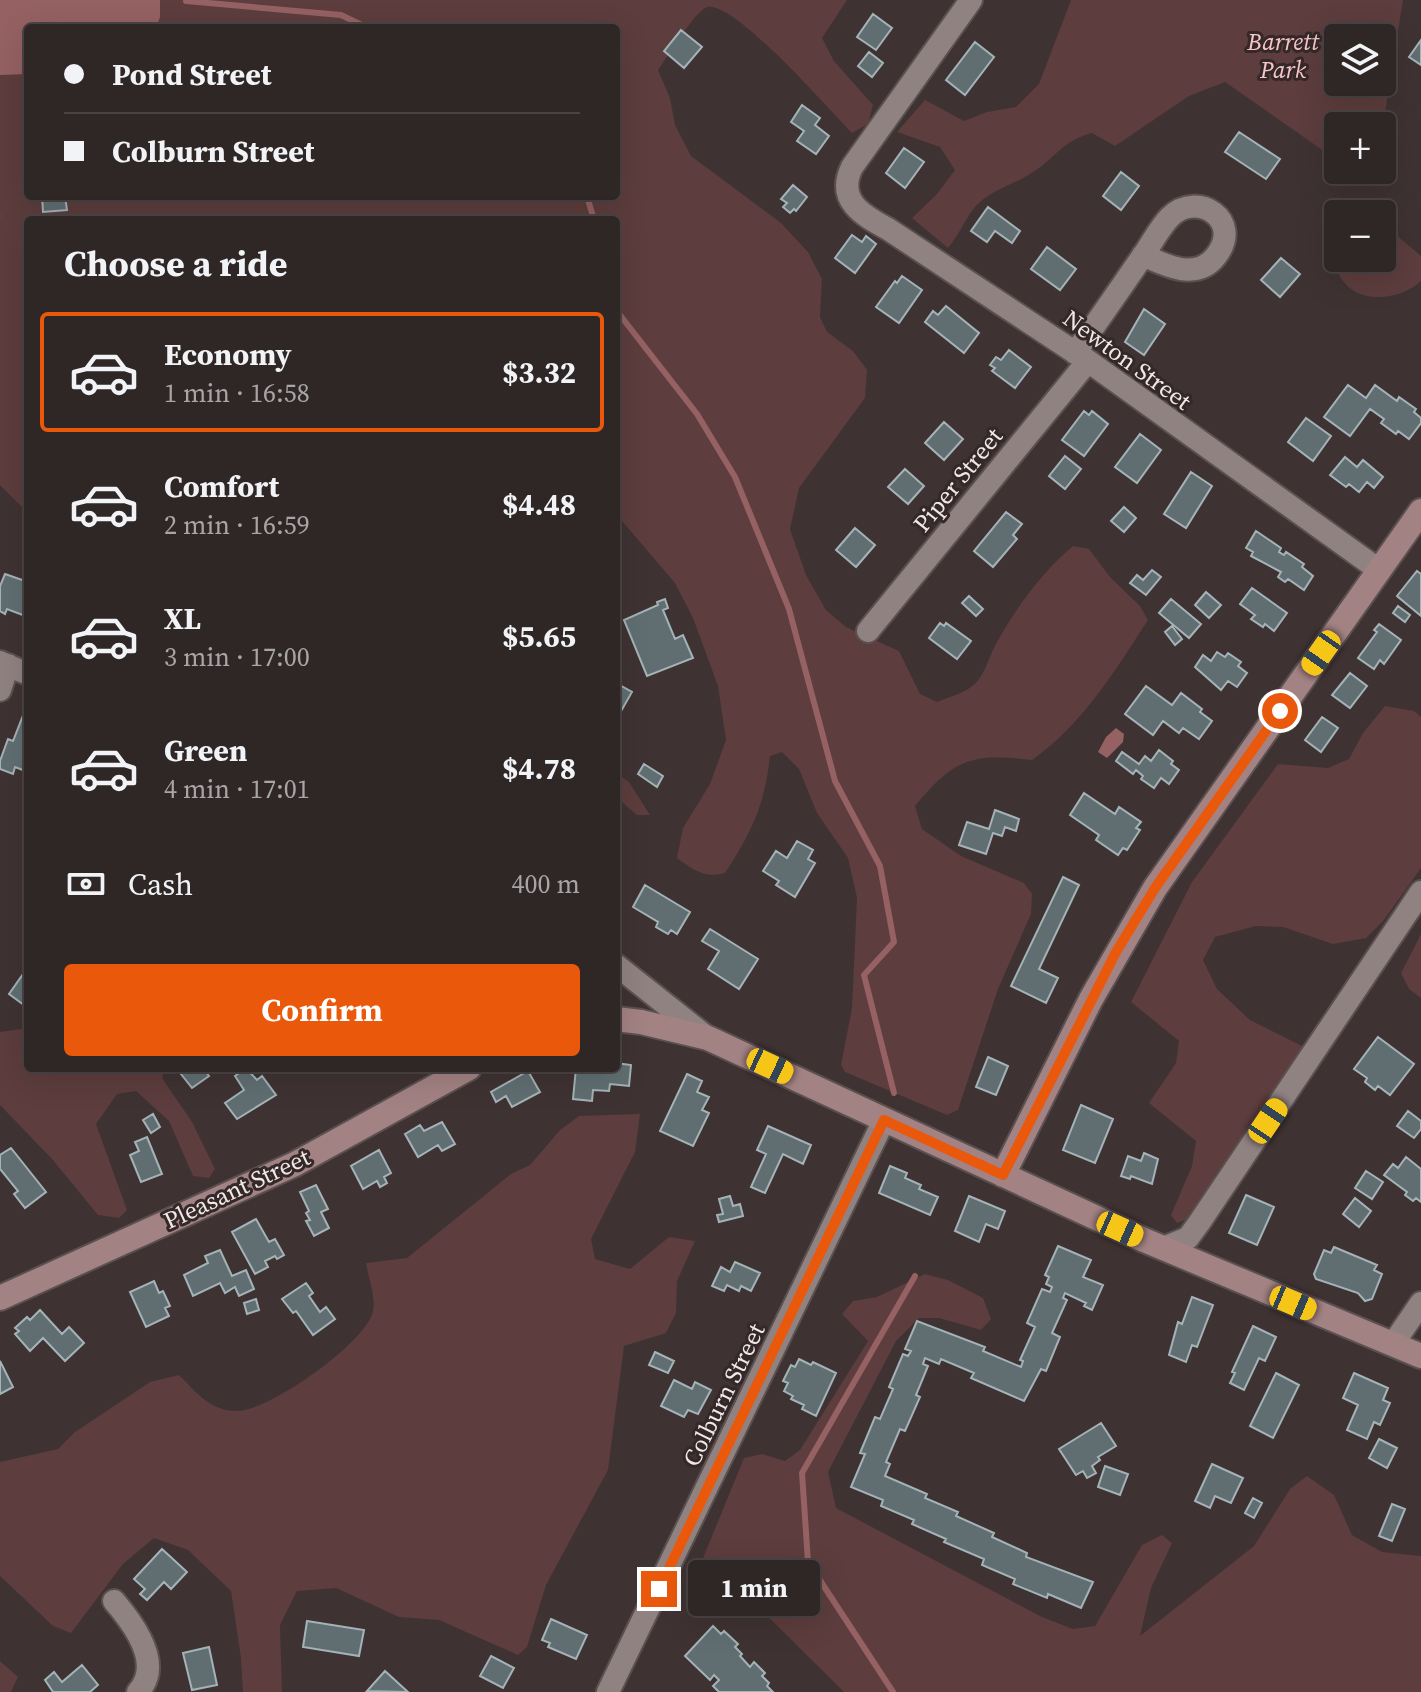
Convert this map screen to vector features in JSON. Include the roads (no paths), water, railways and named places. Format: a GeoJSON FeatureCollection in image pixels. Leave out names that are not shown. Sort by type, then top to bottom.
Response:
{"type":"FeatureCollection","features":[{"type":"Feature","properties":{"kind":"street","name":"Newton Street"},"geometry":{"type":"LineString","coordinates":[[971,0],[852,167],[845,181],[855,205],[868,218],[1082,357],[1174,426],[1379,570]]}},
{"type":"Feature","properties":{"kind":"street","name":"Piper Street"},"geometry":{"type":"LineString","coordinates":[[868,631],[1082,357],[1143,255]]}},
{"type":"Feature","properties":{"kind":"street"},"geometry":{"type":"LineString","coordinates":[[1003,1175],[1091,999],[1155,888],[1421,511]]}},
{"type":"Feature","properties":{"kind":"street"},"geometry":{"type":"LineString","coordinates":[[0,690],[12,667]]}},
{"type":"Feature","properties":{"kind":"street"},"geometry":{"type":"LineString","coordinates":[[1163,1248],[1188,1238],[1199,1223],[1421,892]]}},
{"type":"Feature","properties":{"kind":"street"},"geometry":{"type":"LineString","coordinates":[[620,968],[708,1038]]}},
{"type":"Feature","properties":{"kind":"street"},"geometry":{"type":"LineString","coordinates":[[620,1019],[708,1038],[1163,1248],[1421,1356]]}},
{"type":"Feature","properties":{"kind":"street","name":"Pleasant Street"},"geometry":{"type":"LineString","coordinates":[[0,1298],[295,1164],[462,1072]]}},
{"type":"Feature","properties":{"kind":"street","name":"Colburn Street"},"geometry":{"type":"LineString","coordinates":[[617,1688],[884,1120]]}},
{"type":"Feature","properties":{"kind":"street"},"geometry":{"type":"LineString","coordinates":[[1393,1344],[1421,1303]]}},
{"type":"Feature","properties":{"kind":"street"},"geometry":{"type":"LineString","coordinates":[[114,1601],[142,1639],[148,1664],[138,1692]]}},
{"type":"Feature","properties":{"kind":"waterway"},"geometry":{"type":"LineString","coordinates":[[186,1],[341,15],[360,24]]}},
{"type":"Feature","properties":{"kind":"waterway"},"geometry":{"type":"LineString","coordinates":[[588,200],[593,216]]}},
{"type":"Feature","properties":{"kind":"waterway"},"geometry":{"type":"LineString","coordinates":[[620,315],[697,414],[735,477],[789,609],[835,781],[880,866],[894,942],[864,975],[894,1093]]}},
{"type":"Feature","properties":{"kind":"waterway"},"geometry":{"type":"LineString","coordinates":[[893,1692],[808,1562],[802,1473],[915,1276]]}},
{"type":"Feature","properties":{"kind":"park label","name":"Barrett Park"},"geometry":{"type":"Point","coordinates":[1283,56]}}]}
